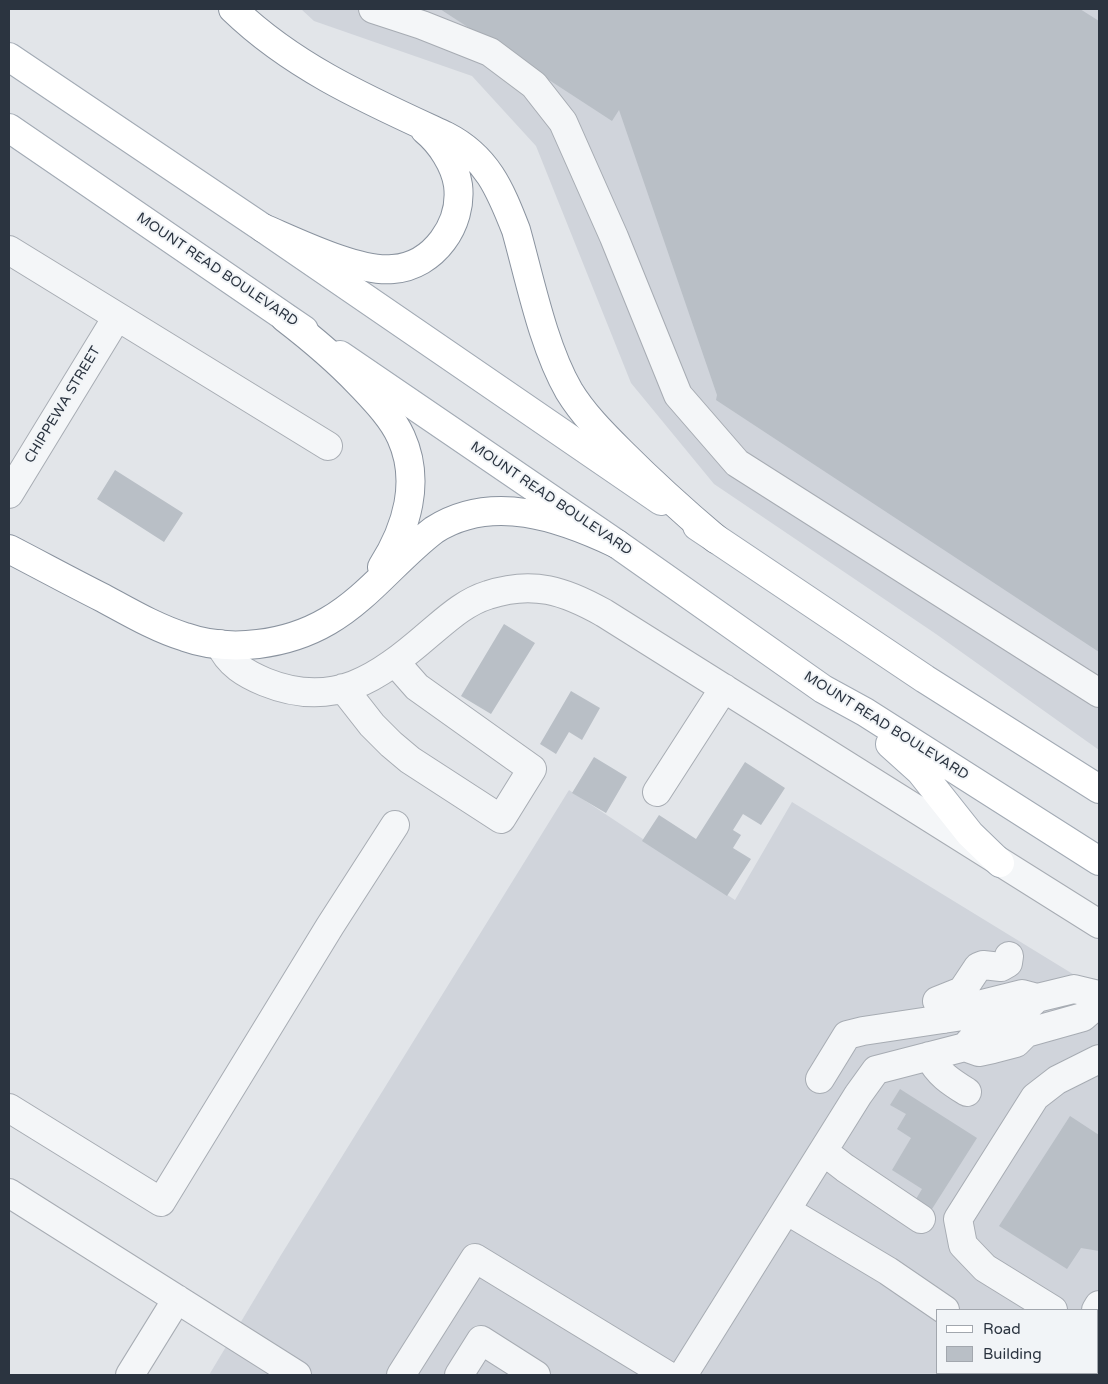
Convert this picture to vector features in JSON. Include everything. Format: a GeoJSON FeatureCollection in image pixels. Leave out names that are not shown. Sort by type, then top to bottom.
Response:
{"type":"FeatureCollection","features":[{"type":"Feature","properties":{"kind":"main road"},"geometry":{"type":"LineString","coordinates":[[233,9],[272,42],[307,67],[344,88],[457,142],[476,156],[498,188],[510,214],[549,346],[565,382],[577,403],[604,436],[716,539]]}},
{"type":"Feature","properties":{"kind":"main road"},"geometry":{"type":"LineString","coordinates":[[9,57],[264,228],[716,539],[925,679],[1099,789]]}},
{"type":"Feature","properties":{"kind":"main road"},"geometry":{"type":"LineString","coordinates":[[264,228],[316,250],[372,268],[392,270],[420,261],[438,247],[450,229],[457,207],[458,184],[449,159],[442,149],[428,132],[408,118]]}},
{"type":"Feature","properties":{"kind":"main road","name":"MOUNT READ BOULEVARD"},"geometry":{"type":"LineString","coordinates":[[9,128],[617,544],[823,689],[865,712],[1099,861]]}},
{"type":"Feature","properties":{"kind":"main road"},"geometry":{"type":"LineString","coordinates":[[286,318],[328,353],[364,389],[394,425],[406,450],[411,489],[406,514],[388,557],[359,598]]}},
{"type":"Feature","properties":{"kind":"main road"},"geometry":{"type":"LineString","coordinates":[[9,549],[160,628],[198,641],[220,644],[257,644],[301,634],[328,621],[359,598],[434,530],[457,518],[480,512],[507,510],[534,514],[571,525],[617,544]]}},
{"type":"Feature","properties":{"kind":"main road"},"geometry":{"type":"LineString","coordinates":[[823,689],[909,760],[934,787],[970,834],[1000,862]]}},
{"type":"Feature","properties":{"kind":"street"},"geometry":{"type":"LineString","coordinates":[[373,9],[422,25],[490,52],[534,85],[564,122],[614,237],[678,395],[737,463],[1099,693]]}},
{"type":"Feature","properties":{"kind":"street"},"geometry":{"type":"LineString","coordinates":[[9,250],[328,446]]}},
{"type":"Feature","properties":{"kind":"street","name":"CHIPPEWA STREET"},"geometry":{"type":"LineString","coordinates":[[9,493],[117,317]]}},
{"type":"Feature","properties":{"kind":"street"},"geometry":{"type":"LineString","coordinates":[[220,644],[231,662],[245,672],[274,686],[300,692],[325,692],[343,688],[375,676],[455,613],[478,598],[513,589],[550,590],[577,598],[604,613],[1099,924]]}},
{"type":"Feature","properties":{"kind":"street"},"geometry":{"type":"LineString","coordinates":[[343,688],[372,725],[410,760],[501,819],[532,769],[417,687],[395,662]]}},
{"type":"Feature","properties":{"kind":"street"},"geometry":{"type":"LineString","coordinates":[[657,792],[724,688]]}},
{"type":"Feature","properties":{"kind":"street"},"geometry":{"type":"LineString","coordinates":[[9,1108],[161,1202],[325,934],[396,825]]}},
{"type":"Feature","properties":{"kind":"street"},"geometry":{"type":"LineString","coordinates":[[954,1017],[937,1001],[962,991],[978,967],[983,964],[1002,967],[1008,963],[1010,956]]}},
{"type":"Feature","properties":{"kind":"street"},"geometry":{"type":"LineString","coordinates":[[820,1079],[847,1035],[954,1017],[974,1006],[1022,994],[1037,998],[1074,989],[1099,995]]}},
{"type":"Feature","properties":{"kind":"street"},"geometry":{"type":"LineString","coordinates":[[683,1375],[858,1095],[876,1070],[965,1047],[979,1052],[1016,1043],[1026,1033],[1083,1017],[1099,1003]]}},
{"type":"Feature","properties":{"kind":"street"},"geometry":{"type":"LineString","coordinates":[[929,1056],[934,1066],[943,1076],[967,1092]]}},
{"type":"Feature","properties":{"kind":"street"},"geometry":{"type":"LineString","coordinates":[[1051,1309],[986,1268],[963,1245],[958,1219],[1036,1097],[1057,1080],[1099,1058]]}},
{"type":"Feature","properties":{"kind":"street"},"geometry":{"type":"LineString","coordinates":[[823,1151],[921,1219]]}},
{"type":"Feature","properties":{"kind":"street"},"geometry":{"type":"LineString","coordinates":[[9,1194],[298,1375]]}},
{"type":"Feature","properties":{"kind":"street"},"geometry":{"type":"LineString","coordinates":[[786,1210],[888,1271],[944,1309]]}},
{"type":"Feature","properties":{"kind":"street"},"geometry":{"type":"LineString","coordinates":[[401,1375],[475,1258],[667,1375]]}},
{"type":"Feature","properties":{"kind":"street"},"geometry":{"type":"LineString","coordinates":[[130,1375],[177,1299]]}},
{"type":"Feature","properties":{"kind":"street"},"geometry":{"type":"LineString","coordinates":[[459,1375],[481,1340],[536,1375]]}},
{"type":"Feature","properties":{"kind":"shaded area"},"geometry":{"type":"Polygon","coordinates":[[[301,9],[1099,9],[1099,750],[936,634],[714,484],[631,383],[536,146],[472,76],[314,21],[301,9]]]}},
{"type":"Feature","properties":{"kind":"shaded area"},"geometry":{"type":"Polygon","coordinates":[[[569,790],[735,900],[792,802],[1099,990],[1099,1375],[209,1375],[281,1255],[569,790]]]}},
{"type":"Feature","properties":{"kind":"building"},"geometry":{"type":"Polygon","coordinates":[[[440,9],[1080,9],[1099,21],[1099,652],[716,400],[717,395],[619,110],[612,121],[440,9]]]}},
{"type":"Feature","properties":{"kind":"building"},"geometry":{"type":"Polygon","coordinates":[[[115,470],[183,513],[164,542],[97,499],[115,470]]]}},
{"type":"Feature","properties":{"kind":"building"},"geometry":{"type":"Polygon","coordinates":[[[504,624],[535,643],[491,714],[461,696],[504,624]]]}},
{"type":"Feature","properties":{"kind":"building"},"geometry":{"type":"Polygon","coordinates":[[[571,691],[600,708],[582,740],[569,732],[556,754],[540,744],[571,691]]]}},
{"type":"Feature","properties":{"kind":"building"},"geometry":{"type":"Polygon","coordinates":[[[594,757],[627,777],[606,813],[572,793],[594,757]]]}},
{"type":"Feature","properties":{"kind":"building"},"geometry":{"type":"Polygon","coordinates":[[[745,762],[785,788],[761,825],[743,814],[733,830],[741,835],[733,848],[751,859],[727,896],[642,841],[659,815],[696,839],[745,762]]]}},
{"type":"Feature","properties":{"kind":"building"},"geometry":{"type":"Polygon","coordinates":[[[900,1089],[977,1138],[932,1209],[916,1199],[922,1189],[892,1170],[911,1138],[897,1129],[906,1114],[890,1105],[900,1089]]]}},
{"type":"Feature","properties":{"kind":"building"},"geometry":{"type":"Polygon","coordinates":[[[1070,1116],[1099,1135],[1099,1251],[1081,1248],[1067,1269],[999,1226],[1070,1116]]]}}]}
